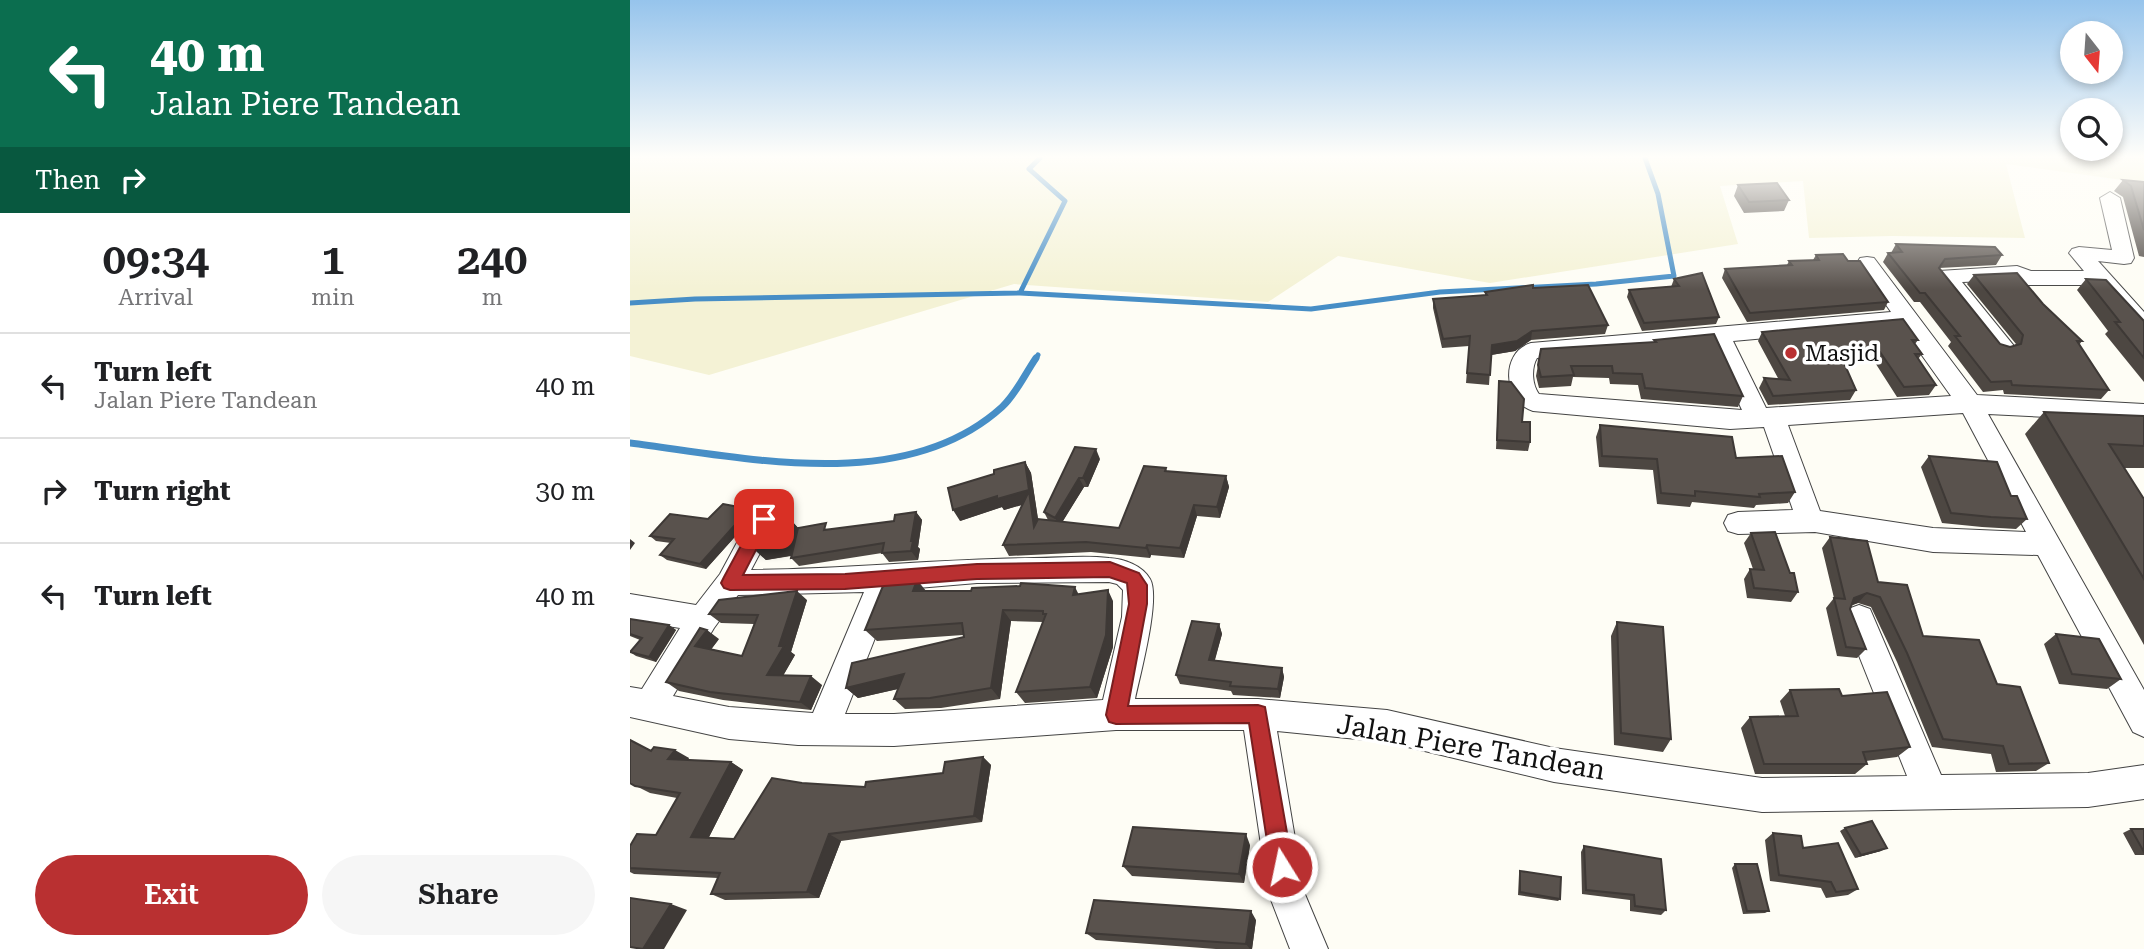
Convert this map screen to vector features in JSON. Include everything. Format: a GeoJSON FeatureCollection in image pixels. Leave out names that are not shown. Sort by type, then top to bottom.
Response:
{"type":"FeatureCollection","features":[{"type":"Feature","properties":{"kind":"street"},"geometry":{"type":"LineString","coordinates":[[2111,202],[2124,258],[2079,253],[2144,327]]}},
{"type":"Feature","properties":{"kind":"street"},"geometry":{"type":"LineString","coordinates":[[1867,263],[1970,404],[2144,721]]}},
{"type":"Feature","properties":{"kind":"street"},"geometry":{"type":"LineString","coordinates":[[2003,346],[1946,276],[2017,273],[2027,278],[2101,278]]}},
{"type":"Feature","properties":{"kind":"street"},"geometry":{"type":"LineString","coordinates":[[1907,318],[1531,351],[1523,357],[1524,391],[1531,401],[1544,403],[1730,420],[1970,404],[2144,413]]}},
{"type":"Feature","properties":{"kind":"street"},"geometry":{"type":"LineString","coordinates":[[1718,334],[1766,419],[1810,521]]}},
{"type":"Feature","properties":{"kind":"street"},"geometry":{"type":"LineString","coordinates":[[639,705],[730,583],[764,519]]}},
{"type":"Feature","properties":{"kind":"street"},"geometry":{"type":"LineString","coordinates":[[1738,523],[1810,521],[1933,540],[2047,544]]}},
{"type":"Feature","properties":{"kind":"street"},"geometry":{"type":"LineString","coordinates":[[730,583],[884,579],[977,572],[1110,570],[1126,573],[1138,585],[1138,604],[1116,715]]}},
{"type":"Feature","properties":{"kind":"street"},"geometry":{"type":"LineString","coordinates":[[823,730],[884,579]]}},
{"type":"Feature","properties":{"kind":"street"},"geometry":{"type":"LineString","coordinates":[[630,607],[703,619]]}},
{"type":"Feature","properties":{"kind":"street"},"geometry":{"type":"LineString","coordinates":[[1859,618],[1931,792]]}},
{"type":"Feature","properties":{"kind":"street","name":"Jalan Piere Tandean"},"geometry":{"type":"LineString","coordinates":[[639,705],[729,723],[823,730],[894,730],[1116,715],[1258,714],[1387,726],[1554,765],[1762,795],[2088,790],[2144,782]]}},
{"type":"Feature","properties":{"kind":"street"},"geometry":{"type":"LineString","coordinates":[[1258,714],[1286,892],[1309,949]]}},
{"type":"Feature","properties":{"kind":"shaded area"},"geometry":{"type":"Polygon","coordinates":[[[630,202],[1725,202],[1738,244],[1490,283],[1338,256],[1268,302],[1014,284],[709,375],[630,356],[630,202]]]}},
{"type":"Feature","properties":{"kind":"shaded area"},"geometry":{"type":"Polygon","coordinates":[[[1805,202],[2016,202],[2025,238],[1809,238],[1805,202]]]}},
{"type":"Feature","properties":{"kind":"building"},"geometry":{"type":"Polygon","coordinates":[[[2136,202],[2144,202],[2144,230],[2136,202]]]}},
{"type":"Feature","properties":{"kind":"building"},"geometry":{"type":"Polygon","coordinates":[[[1896,244],[1995,247],[2002,255],[1945,259],[1939,268],[2000,344],[2010,347],[2021,344],[2023,335],[1974,275],[2017,273],[2043,304],[2082,341],[2077,341],[2109,390],[2012,385],[2011,381],[1991,382],[1955,336],[1960,336],[1888,253],[1902,252],[1896,244]]]}},
{"type":"Feature","properties":{"kind":"building"},"geometry":{"type":"Polygon","coordinates":[[[1843,254],[1848,261],[1860,261],[1888,302],[1750,313],[1725,269],[1792,265],[1789,261],[1819,260],[1816,255],[1843,254]]]}},
{"type":"Feature","properties":{"kind":"building"},"geometry":{"type":"Polygon","coordinates":[[[1702,273],[1719,317],[1644,323],[1629,290],[1679,286],[1674,279],[1702,273]]]}},
{"type":"Feature","properties":{"kind":"building"},"geometry":{"type":"Polygon","coordinates":[[[2086,279],[2106,280],[2144,321],[2144,358],[2115,322],[2120,322],[2086,279]]]}},
{"type":"Feature","properties":{"kind":"building"},"geometry":{"type":"Polygon","coordinates":[[[1533,285],[1533,288],[1588,285],[1608,325],[1532,331],[1517,341],[1492,345],[1490,375],[1467,373],[1470,336],[1443,339],[1433,299],[1487,295],[1485,292],[1533,285]]]}},
{"type":"Feature","properties":{"kind":"building"},"geometry":{"type":"Polygon","coordinates":[[[1903,319],[1918,340],[1912,340],[1922,354],[1915,354],[1936,385],[1904,387],[1880,352],[1840,354],[1856,390],[1773,396],[1764,378],[1790,380],[1762,332],[1903,319]]]}},
{"type":"Feature","properties":{"kind":"building"},"geometry":{"type":"Polygon","coordinates":[[[1714,334],[1743,396],[1645,388],[1642,374],[1613,373],[1612,366],[1571,366],[1574,375],[1541,377],[1538,365],[1541,349],[1656,342],[1654,340],[1714,334]]]}},
{"type":"Feature","properties":{"kind":"building"},"geometry":{"type":"Polygon","coordinates":[[[1499,381],[1511,382],[1524,399],[1522,422],[1530,422],[1530,442],[1497,440],[1499,381]]]}},
{"type":"Feature","properties":{"kind":"building"},"geometry":{"type":"Polygon","coordinates":[[[2044,412],[2144,416],[2144,446],[2109,444],[2144,499],[2144,579],[2044,412]]]}},
{"type":"Feature","properties":{"kind":"building"},"geometry":{"type":"Polygon","coordinates":[[[1600,425],[1732,437],[1736,458],[1782,456],[1795,492],[1759,494],[1760,497],[1695,491],[1695,496],[1661,493],[1657,459],[1602,456],[1600,425]]]}},
{"type":"Feature","properties":{"kind":"building"},"geometry":{"type":"Polygon","coordinates":[[[1075,447],[1096,449],[1083,478],[1079,478],[1055,518],[1044,512],[1075,447]]]}},
{"type":"Feature","properties":{"kind":"building"},"geometry":{"type":"Polygon","coordinates":[[[1929,456],[1997,462],[2011,496],[2017,496],[2027,519],[1951,513],[1929,456]]]}},
{"type":"Feature","properties":{"kind":"building"},"geometry":{"type":"Polygon","coordinates":[[[1025,462],[1029,490],[997,499],[997,496],[953,510],[948,488],[994,474],[994,470],[1025,462]]]}},
{"type":"Feature","properties":{"kind":"building"},"geometry":{"type":"Polygon","coordinates":[[[1144,466],[1166,468],[1165,471],[1226,476],[1217,507],[1194,505],[1180,548],[1147,545],[1146,548],[1086,542],[1003,545],[1029,491],[1034,527],[1038,519],[1119,528],[1144,466]]]}},
{"type":"Feature","properties":{"kind":"building"},"geometry":{"type":"Polygon","coordinates":[[[723,504],[744,508],[735,525],[700,564],[660,555],[674,539],[650,536],[670,514],[708,519],[723,504]]]}},
{"type":"Feature","properties":{"kind":"building"},"geometry":{"type":"Polygon","coordinates":[[[916,512],[911,551],[882,553],[884,543],[791,558],[798,528],[826,523],[824,530],[894,521],[895,515],[916,512]]]}},
{"type":"Feature","properties":{"kind":"building"},"geometry":{"type":"Polygon","coordinates":[[[790,519],[783,545],[755,550],[762,524],[790,519]]]}},
{"type":"Feature","properties":{"kind":"building"},"geometry":{"type":"Polygon","coordinates":[[[1775,532],[1790,573],[1794,573],[1798,592],[1754,588],[1750,569],[1764,570],[1751,533],[1775,532]]]}},
{"type":"Feature","properties":{"kind":"building"},"geometry":{"type":"Polygon","coordinates":[[[1830,537],[1867,541],[1878,582],[1907,585],[1923,636],[1979,640],[1997,684],[2020,687],[2049,763],[2009,764],[2003,746],[1943,739],[1880,597],[1867,593],[1854,598],[1850,609],[1866,649],[1846,647],[1834,598],[1845,599],[1830,537]]]}},
{"type":"Feature","properties":{"kind":"building"},"geometry":{"type":"Polygon","coordinates":[[[917,580],[913,591],[971,591],[972,588],[1020,586],[1021,583],[1075,587],[1073,595],[1108,590],[1106,635],[1090,687],[1016,692],[1046,614],[1043,614],[1043,611],[1003,610],[991,688],[930,698],[894,699],[904,674],[846,688],[852,663],[964,637],[962,623],[865,630],[885,581],[917,580]]]}},
{"type":"Feature","properties":{"kind":"building"},"geometry":{"type":"Polygon","coordinates":[[[797,591],[779,646],[784,646],[767,675],[811,676],[800,702],[710,692],[666,682],[700,628],[707,630],[695,646],[742,656],[758,615],[709,614],[719,600],[797,591]]]}},
{"type":"Feature","properties":{"kind":"building"},"geometry":{"type":"Polygon","coordinates":[[[630,619],[669,625],[649,657],[630,652],[642,638],[630,634],[630,619]]]}},
{"type":"Feature","properties":{"kind":"building"},"geometry":{"type":"Polygon","coordinates":[[[1192,621],[1219,624],[1209,660],[1282,668],[1278,689],[1230,686],[1231,682],[1176,675],[1192,621]]]}},
{"type":"Feature","properties":{"kind":"building"},"geometry":{"type":"Polygon","coordinates":[[[1617,622],[1663,627],[1671,739],[1621,733],[1617,622]]]}},
{"type":"Feature","properties":{"kind":"building"},"geometry":{"type":"Polygon","coordinates":[[[2056,634],[2099,639],[2121,679],[2072,674],[2056,634]]]}},
{"type":"Feature","properties":{"kind":"building"},"geometry":{"type":"Polygon","coordinates":[[[1839,689],[1842,696],[1887,692],[1910,747],[1863,752],[1867,764],[1764,764],[1750,717],[1798,716],[1790,690],[1839,689]]]}},
{"type":"Feature","properties":{"kind":"building"},"geometry":{"type":"Polygon","coordinates":[[[630,740],[651,751],[654,747],[675,750],[668,759],[731,762],[691,837],[734,839],[772,778],[865,787],[866,782],[943,773],[945,762],[983,757],[974,816],[829,834],[807,892],[711,894],[720,873],[630,868],[630,846],[637,834],[656,835],[680,793],[630,783],[630,740]]]}},
{"type":"Feature","properties":{"kind":"building"},"geometry":{"type":"Polygon","coordinates":[[[1872,821],[1887,848],[1861,855],[1845,828],[1872,821]]]}},
{"type":"Feature","properties":{"kind":"building"},"geometry":{"type":"Polygon","coordinates":[[[1133,827],[1246,834],[1239,874],[1123,866],[1133,827]]]}},
{"type":"Feature","properties":{"kind":"building"},"geometry":{"type":"Polygon","coordinates":[[[2131,829],[2144,829],[2144,852],[2131,829]]]}},
{"type":"Feature","properties":{"kind":"building"},"geometry":{"type":"Polygon","coordinates":[[[1773,833],[1801,836],[1803,848],[1838,843],[1858,889],[1836,892],[1831,882],[1779,875],[1773,833]]]}},
{"type":"Feature","properties":{"kind":"building"},"geometry":{"type":"Polygon","coordinates":[[[1584,846],[1661,859],[1666,910],[1635,906],[1634,895],[1586,890],[1584,846]]]}},
{"type":"Feature","properties":{"kind":"building"},"geometry":{"type":"Polygon","coordinates":[[[1735,864],[1757,864],[1769,911],[1747,911],[1735,864]]]}},
{"type":"Feature","properties":{"kind":"building"},"geometry":{"type":"Polygon","coordinates":[[[1520,871],[1561,877],[1560,899],[1520,892],[1520,871]]]}},
{"type":"Feature","properties":{"kind":"building"},"geometry":{"type":"Polygon","coordinates":[[[630,898],[671,904],[643,949],[630,947],[630,898]]]}},
{"type":"Feature","properties":{"kind":"building"},"geometry":{"type":"Polygon","coordinates":[[[1094,900],[1251,911],[1246,944],[1086,933],[1094,900]]]}},
{"type":"Feature","properties":{"kind":"waterway"},"geometry":{"type":"LineString","coordinates":[[1020,293],[1064,202]]}},
{"type":"Feature","properties":{"kind":"waterway"},"geometry":{"type":"LineString","coordinates":[[1020,293],[1311,309],[1440,292],[1596,284],[1674,276],[1660,202]]}},
{"type":"Feature","properties":{"kind":"waterway"},"geometry":{"type":"LineString","coordinates":[[630,303],[695,299],[1020,293]]}},
{"type":"Feature","properties":{"kind":"waterway"},"geometry":{"type":"LineString","coordinates":[[1035,360],[1038,355]]}},
{"type":"Feature","properties":{"kind":"waterway"},"geometry":{"type":"LineString","coordinates":[[630,443],[724,456],[824,464],[873,461],[920,452],[963,434],[1002,407],[1036,358]]}},
{"type":"Feature","properties":{"kind":"place","name":"Masjid"},"geometry":{"type":"Point","coordinates":[1791,353]}},
{"type":"Feature","properties":{"kind":"route"},"geometry":{"type":"LineString","coordinates":[[764,519],[730,583],[845,581],[977,572],[1110,570],[1126,573],[1138,585],[1138,604],[1116,715],[1258,714],[1282,867]]}}]}
